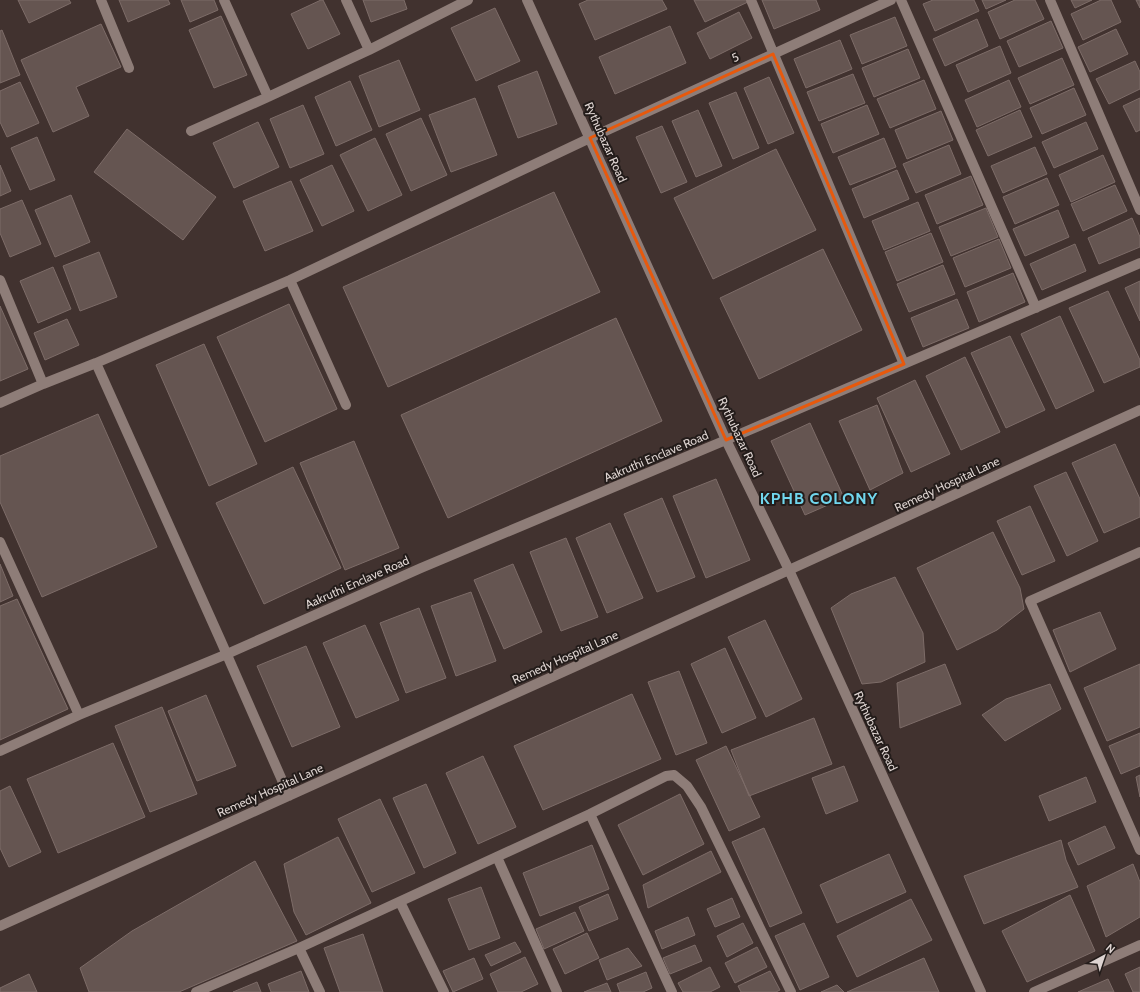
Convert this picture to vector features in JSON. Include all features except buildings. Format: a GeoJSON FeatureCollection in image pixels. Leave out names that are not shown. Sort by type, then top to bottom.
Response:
{"type":"FeatureCollection","features":[{"type":"Feature","properties":{"kind":"street"},"geometry":{"type":"LineString","coordinates":[[101,0],[129,68]]}},
{"type":"Feature","properties":{"kind":"street"},"geometry":{"type":"LineString","coordinates":[[224,0],[268,98]]}},
{"type":"Feature","properties":{"kind":"street"},"geometry":{"type":"LineString","coordinates":[[346,0],[369,50]]}},
{"type":"Feature","properties":{"kind":"street"},"geometry":{"type":"LineString","coordinates":[[191,131],[268,98],[369,50],[468,0]]}},
{"type":"Feature","properties":{"kind":"street","name":"Rythubazar Road"},"geometry":{"type":"LineString","coordinates":[[527,0],[726,440],[789,570],[981,992]]}},
{"type":"Feature","properties":{"kind":"street"},"geometry":{"type":"LineString","coordinates":[[752,0],[773,54],[904,364]]}},
{"type":"Feature","properties":{"kind":"street","name":"5"},"geometry":{"type":"LineString","coordinates":[[0,403],[290,280],[590,138],[891,0]]}},
{"type":"Feature","properties":{"kind":"street"},"geometry":{"type":"LineString","coordinates":[[901,0],[1036,308]]}},
{"type":"Feature","properties":{"kind":"street"},"geometry":{"type":"LineString","coordinates":[[1050,0],[1140,210]]}},
{"type":"Feature","properties":{"kind":"street","name":"Aakruthi Enclave Road"},"geometry":{"type":"LineString","coordinates":[[0,751],[79,715],[227,654],[421,568],[726,440],[1140,263]]}},
{"type":"Feature","properties":{"kind":"street"},"geometry":{"type":"LineString","coordinates":[[0,280],[43,384]]}},
{"type":"Feature","properties":{"kind":"street"},"geometry":{"type":"LineString","coordinates":[[290,280],[346,405]]}},
{"type":"Feature","properties":{"kind":"street"},"geometry":{"type":"LineString","coordinates":[[96,363],[289,796]]}},
{"type":"Feature","properties":{"kind":"street","name":"Remedy Hospital Lane"},"geometry":{"type":"LineString","coordinates":[[0,926],[1140,410]]}},
{"type":"Feature","properties":{"kind":"street"},"geometry":{"type":"LineString","coordinates":[[0,542],[79,715]]}},
{"type":"Feature","properties":{"kind":"street"},"geometry":{"type":"LineString","coordinates":[[1140,552],[1030,601],[1140,850]]}},
{"type":"Feature","properties":{"kind":"street"},"geometry":{"type":"LineString","coordinates":[[196,992],[210,989],[590,814],[666,776],[674,775],[688,786],[701,806],[791,992]]}},
{"type":"Feature","properties":{"kind":"street"},"geometry":{"type":"LineString","coordinates":[[590,814],[672,992]]}},
{"type":"Feature","properties":{"kind":"street"},"geometry":{"type":"LineString","coordinates":[[497,857],[557,992]]}},
{"type":"Feature","properties":{"kind":"street"},"geometry":{"type":"LineString","coordinates":[[400,902],[444,992]]}},
{"type":"Feature","properties":{"kind":"street"},"geometry":{"type":"LineString","coordinates":[[1034,992],[1140,945]]}},
{"type":"Feature","properties":{"kind":"street"},"geometry":{"type":"LineString","coordinates":[[299,948],[320,992]]}},
{"type":"Feature","properties":{"kind":"highlighted area"},"geometry":{"type":"Polygon","coordinates":[[[773,54],[904,364],[726,440],[590,138],[773,54]]]}},
{"type":"Feature","properties":{"kind":"district","name":"KPHB COLONY"},"geometry":{"type":"Point","coordinates":[819,498]}}]}
